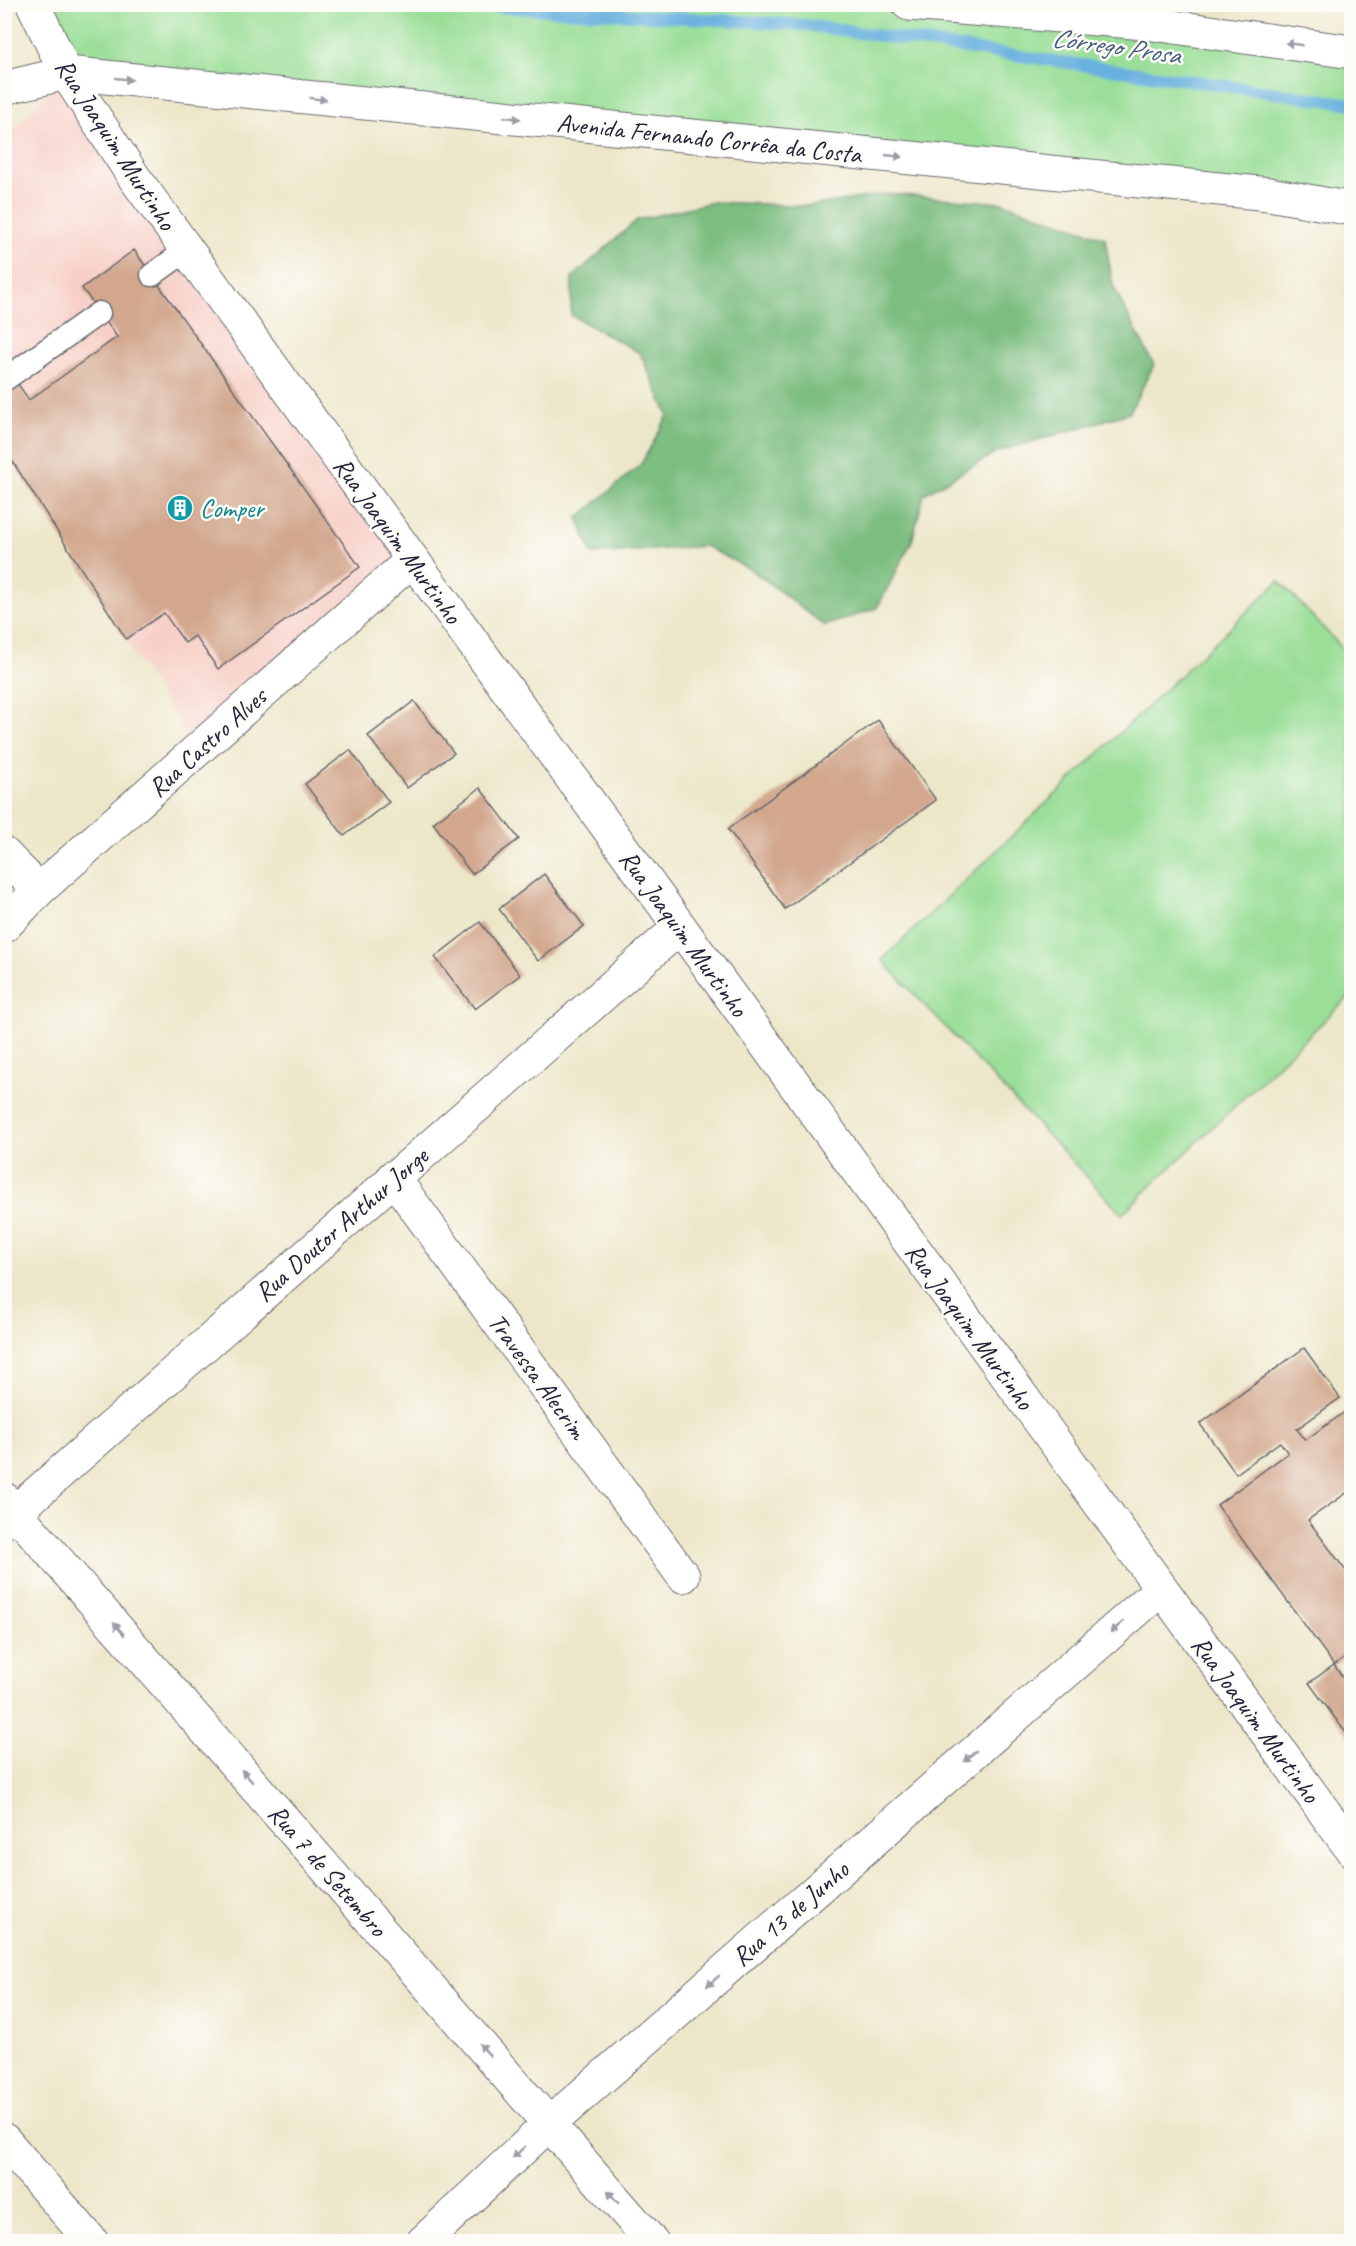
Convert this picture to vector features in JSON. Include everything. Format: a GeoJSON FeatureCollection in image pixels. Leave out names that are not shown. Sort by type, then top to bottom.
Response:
{"type":"FeatureCollection","features":[{"type":"Feature","properties":{"kind":"street","name":"Rua Joaquim Murtinho"},"geometry":{"type":"LineString","coordinates":[[33,4],[61,64],[134,177],[1352,1850]]}},
{"type":"Feature","properties":{"kind":"street"},"geometry":{"type":"LineString","coordinates":[[909,4],[1153,14],[1352,52]]}},
{"type":"Feature","properties":{"kind":"street","name":"Avenida Fernando Corrêa da Costa"},"geometry":{"type":"LineString","coordinates":[[4,88],[61,64],[1269,194],[1352,209]]}},
{"type":"Feature","properties":{"kind":"street","name":"Rua Castro Alves"},"geometry":{"type":"LineString","coordinates":[[4,926],[39,890],[412,560]]}},
{"type":"Feature","properties":{"kind":"street"},"geometry":{"type":"LineString","coordinates":[[4,854],[39,890]]}},
{"type":"Feature","properties":{"kind":"street","name":"Rua Doutor Arthur Jorge"},"geometry":{"type":"LineString","coordinates":[[8,1510],[680,927]]}},
{"type":"Feature","properties":{"kind":"street","name":"Travessa Alecrim"},"geometry":{"type":"LineString","coordinates":[[393,1177],[683,1576]]}},
{"type":"Feature","properties":{"kind":"street","name":"Rua 7 de Setembro"},"geometry":{"type":"LineString","coordinates":[[8,1510],[651,2241]]}},
{"type":"Feature","properties":{"kind":"street","name":"Rua 13 de Junho"},"geometry":{"type":"LineString","coordinates":[[423,2241],[549,2124],[1161,1589]]}},
{"type":"Feature","properties":{"kind":"street"},"geometry":{"type":"LineString","coordinates":[[4,2140],[92,2241]]}},
{"type":"Feature","properties":{"kind":"lane"},"geometry":{"type":"LineString","coordinates":[[152,275],[187,250]]}},
{"type":"Feature","properties":{"kind":"lane"},"geometry":{"type":"LineString","coordinates":[[4,380],[99,313]]}},
{"type":"Feature","properties":{"kind":"shaded area"},"geometry":{"type":"Polygon","coordinates":[[[66,73],[412,560],[196,752],[5,448],[4,140],[66,73]]]}},
{"type":"Feature","properties":{"kind":"green space"},"geometry":{"type":"Polygon","coordinates":[[[909,4],[1352,52],[1351,209],[66,73],[33,5],[909,4]]]}},
{"type":"Feature","properties":{"kind":"green space"},"geometry":{"type":"Polygon","coordinates":[[[889,194],[1003,203],[1105,238],[1113,286],[1154,365],[1129,413],[997,452],[924,494],[912,541],[877,608],[825,626],[753,571],[705,546],[592,554],[578,518],[641,464],[668,415],[640,353],[571,315],[572,278],[637,220],[713,202],[808,206],[889,194]]]}},
{"type":"Feature","properties":{"kind":"green space"},"geometry":{"type":"Polygon","coordinates":[[[1279,581],[1351,657],[1351,995],[1122,1214],[882,960],[1279,581]]]}},
{"type":"Feature","properties":{"kind":"building","name":"Comper"},"geometry":{"type":"Polygon","coordinates":[[[134,250],[360,567],[218,669],[195,636],[185,643],[164,613],[126,639],[4,448],[4,394],[18,384],[29,400],[117,337],[82,288],[134,250]]]}},
{"type":"Feature","properties":{"kind":"building"},"geometry":{"type":"Polygon","coordinates":[[[414,701],[454,753],[407,788],[368,736],[414,701]]]}},
{"type":"Feature","properties":{"kind":"building"},"geometry":{"type":"Polygon","coordinates":[[[878,720],[936,800],[785,909],[728,829],[878,720]]]}},
{"type":"Feature","properties":{"kind":"building"},"geometry":{"type":"Polygon","coordinates":[[[350,750],[389,802],[344,836],[305,784],[350,750]]]}},
{"type":"Feature","properties":{"kind":"building"},"geometry":{"type":"Polygon","coordinates":[[[480,788],[519,839],[472,874],[433,823],[480,788]]]}},
{"type":"Feature","properties":{"kind":"building"},"geometry":{"type":"Polygon","coordinates":[[[544,874],[584,926],[538,961],[499,909],[544,874]]]}},
{"type":"Feature","properties":{"kind":"building"},"geometry":{"type":"Polygon","coordinates":[[[480,922],[520,975],[475,1009],[435,957],[480,922]]]}},
{"type":"Feature","properties":{"kind":"building"},"geometry":{"type":"Polygon","coordinates":[[[1304,1348],[1340,1398],[1297,1429],[1305,1440],[1352,1407],[1352,1489],[1308,1520],[1352,1579],[1352,1652],[1334,1665],[1217,1505],[1288,1453],[1280,1442],[1236,1474],[1200,1424],[1304,1348]]]}},
{"type":"Feature","properties":{"kind":"building"},"geometry":{"type":"Polygon","coordinates":[[[1334,1665],[1352,1690],[1352,1741],[1309,1683],[1334,1665]]]}},
{"type":"Feature","properties":{"kind":"waterway","name":"Córrego Prosa"},"geometry":{"type":"LineString","coordinates":[[444,4],[805,25],[1352,104]]}},
{"type":"Feature","properties":{"kind":"place","name":"Comper"},"geometry":{"type":"Point","coordinates":[180,508]}}]}
